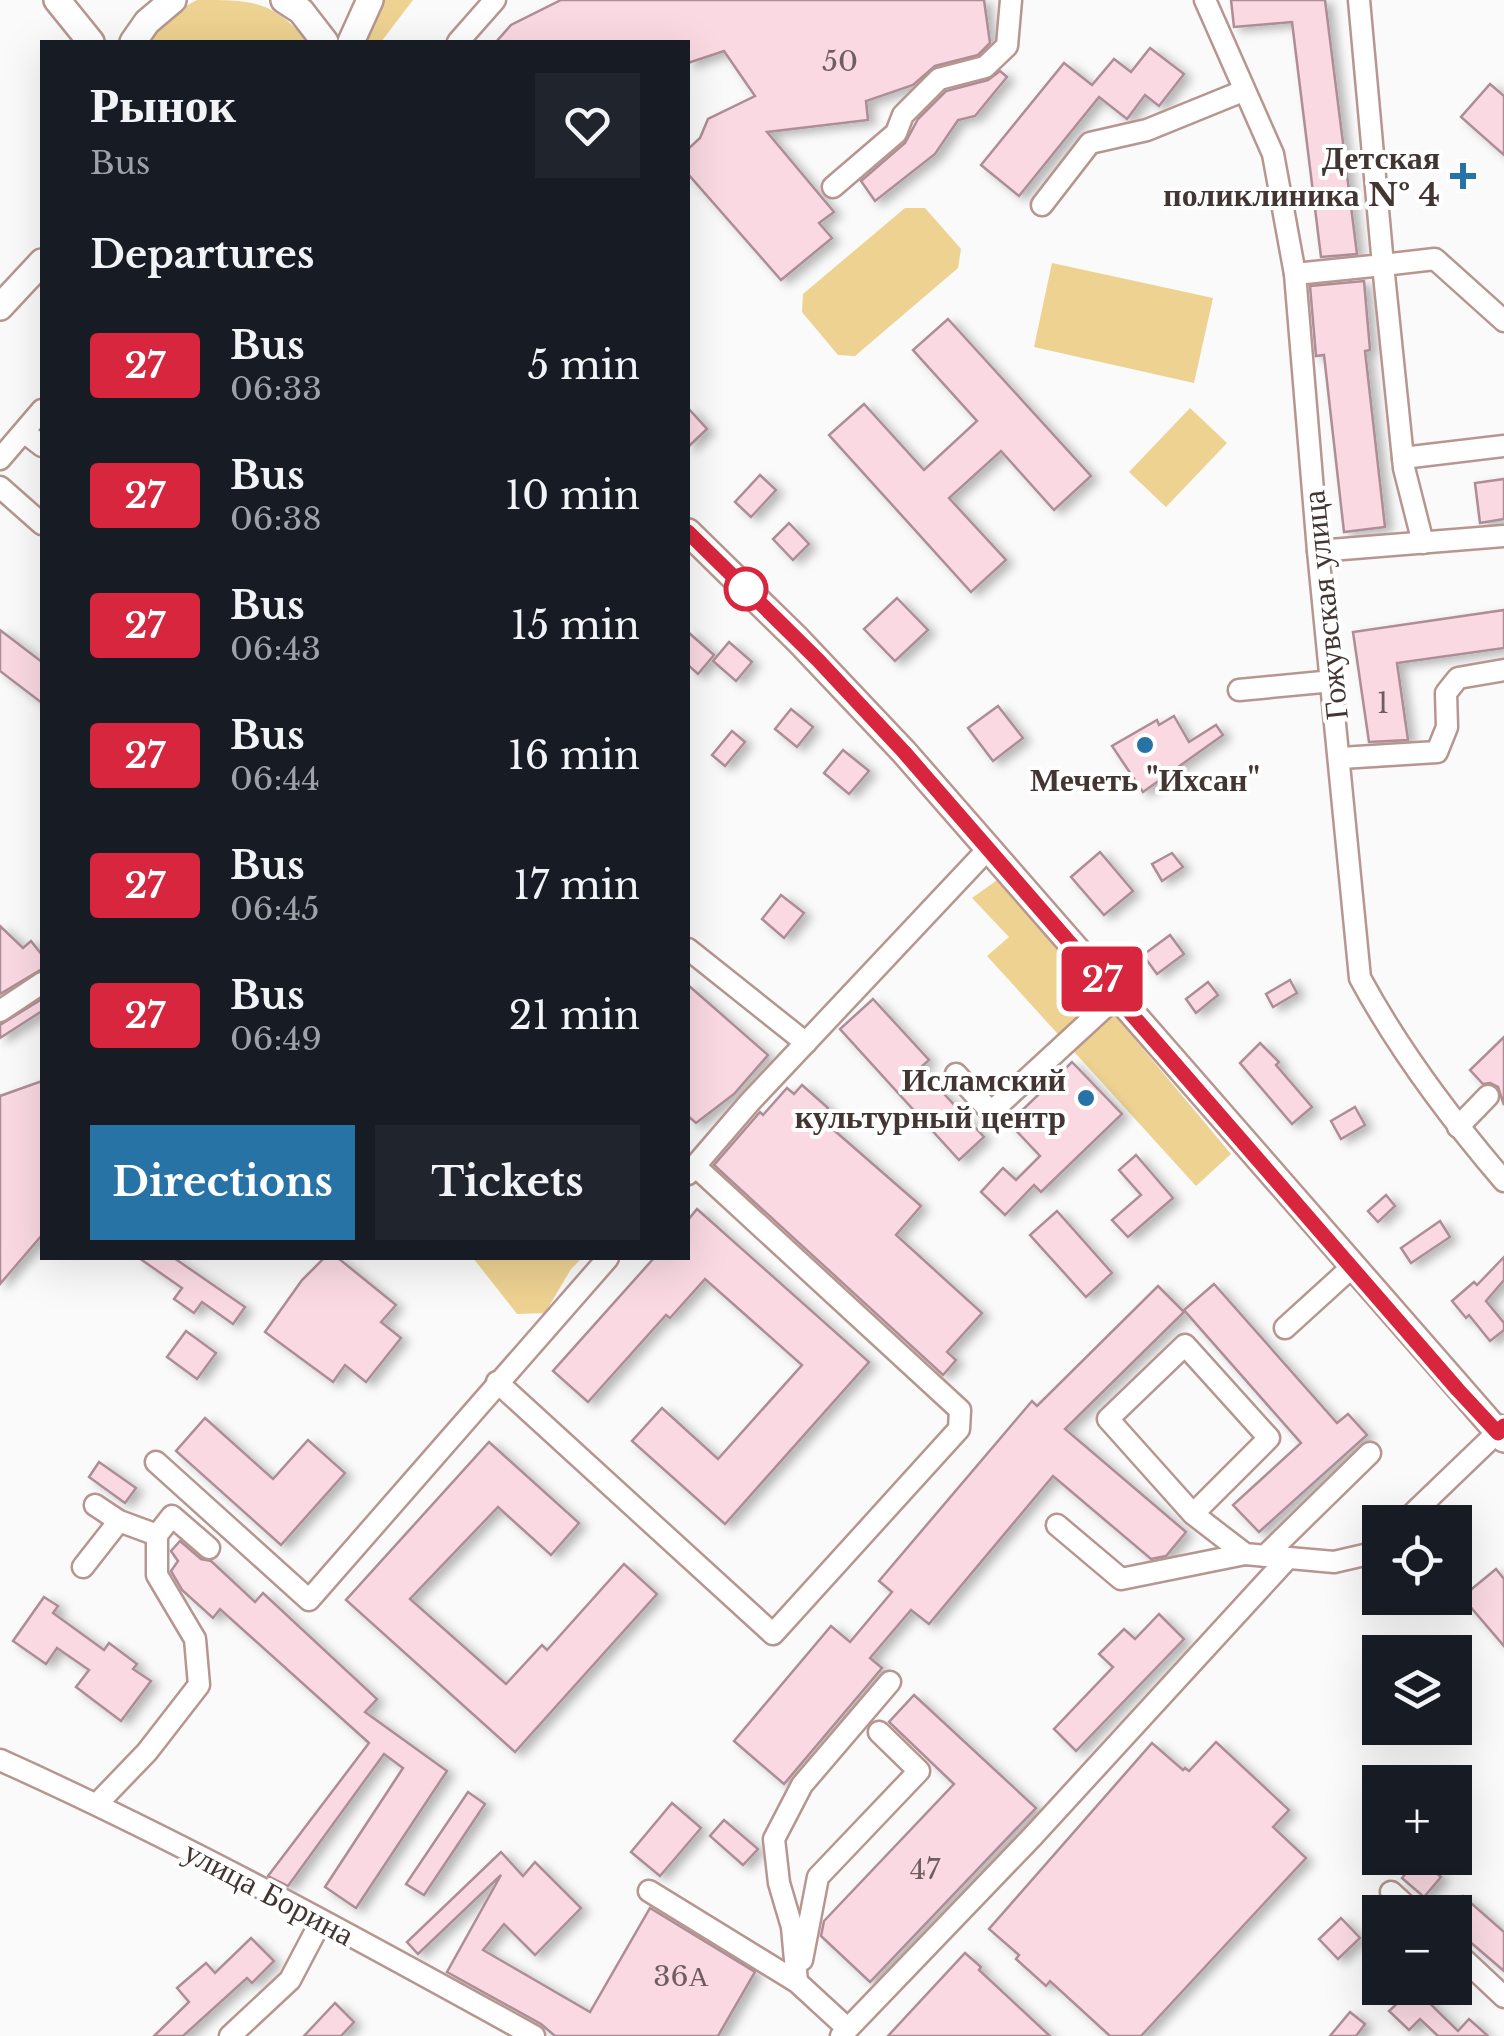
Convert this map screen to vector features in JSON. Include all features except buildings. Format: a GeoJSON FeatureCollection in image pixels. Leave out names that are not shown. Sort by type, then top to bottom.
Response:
{"type":"FeatureCollection","features":[{"type":"Feature","properties":{"kind":"main road"},"geometry":{"type":"LineString","coordinates":[[58,0],[89,40]]}},
{"type":"Feature","properties":{"kind":"main road"},"geometry":{"type":"LineString","coordinates":[[134,40],[146,22],[173,0]]}},
{"type":"Feature","properties":{"kind":"main road"},"geometry":{"type":"LineString","coordinates":[[284,0],[301,12],[323,40]]}},
{"type":"Feature","properties":{"kind":"main road"},"geometry":{"type":"LineString","coordinates":[[352,40],[370,0]]}},
{"type":"Feature","properties":{"kind":"main road"},"geometry":{"type":"LineString","coordinates":[[0,307],[40,264]]}},
{"type":"Feature","properties":{"kind":"main road"},"geometry":{"type":"LineString","coordinates":[[690,534],[858,702],[1502,1433]]}},
{"type":"Feature","properties":{"kind":"street"},"geometry":{"type":"LineString","coordinates":[[460,40],[495,0]]}},
{"type":"Feature","properties":{"kind":"street"},"geometry":{"type":"LineString","coordinates":[[833,187],[896,133],[903,115],[939,79],[985,67],[1007,46],[1011,0]]}},
{"type":"Feature","properties":{"kind":"street","name":"Гожувская улица"},"geometry":{"type":"LineString","coordinates":[[1205,0],[1274,154],[1296,274],[1318,551],[1360,978],[1392,1036],[1458,1127],[1504,1180]]}},
{"type":"Feature","properties":{"kind":"street"},"geometry":{"type":"LineString","coordinates":[[1359,0],[1403,458],[1422,543]]}},
{"type":"Feature","properties":{"kind":"street"},"geometry":{"type":"LineString","coordinates":[[1042,205],[1090,142],[1147,130],[1243,92]]}},
{"type":"Feature","properties":{"kind":"street"},"geometry":{"type":"LineString","coordinates":[[1296,274],[1435,259],[1504,321]]}},
{"type":"Feature","properties":{"kind":"street"},"geometry":{"type":"LineString","coordinates":[[0,459],[40,412]]}},
{"type":"Feature","properties":{"kind":"street"},"geometry":{"type":"LineString","coordinates":[[24,432],[40,444]]}},
{"type":"Feature","properties":{"kind":"street"},"geometry":{"type":"LineString","coordinates":[[1403,458],[1504,446]]}},
{"type":"Feature","properties":{"kind":"street"},"geometry":{"type":"LineString","coordinates":[[0,487],[40,522]]}},
{"type":"Feature","properties":{"kind":"street"},"geometry":{"type":"LineString","coordinates":[[1318,551],[1504,536]]}},
{"type":"Feature","properties":{"kind":"street"},"geometry":{"type":"LineString","coordinates":[[1341,758],[1438,752],[1446,727],[1446,693],[1458,678],[1504,670]]}},
{"type":"Feature","properties":{"kind":"street"},"geometry":{"type":"LineString","coordinates":[[1239,690],[1332,680]]}},
{"type":"Feature","properties":{"kind":"street"},"geometry":{"type":"LineString","coordinates":[[497,1382],[773,1634],[960,1430],[960,1410],[691,1171],[988,849]]}},
{"type":"Feature","properties":{"kind":"street"},"geometry":{"type":"LineString","coordinates":[[690,950],[806,1043]]}},
{"type":"Feature","properties":{"kind":"street"},"geometry":{"type":"LineString","coordinates":[[0,1011],[40,984]]}},
{"type":"Feature","properties":{"kind":"street"},"geometry":{"type":"LineString","coordinates":[[956,1074],[991,1112],[1117,996]]}},
{"type":"Feature","properties":{"kind":"street"},"geometry":{"type":"LineString","coordinates":[[1458,1127],[1488,1096]]}},
{"type":"Feature","properties":{"kind":"street"},"geometry":{"type":"LineString","coordinates":[[156,1462],[309,1600],[606,1260]]}},
{"type":"Feature","properties":{"kind":"street"},"geometry":{"type":"LineString","coordinates":[[1285,1328],[1352,1266]]}},
{"type":"Feature","properties":{"kind":"street"},"geometry":{"type":"LineString","coordinates":[[1194,1514],[1269,1438],[1185,1345],[1108,1419],[1194,1514],[1255,1555]]}},
{"type":"Feature","properties":{"kind":"street"},"geometry":{"type":"LineString","coordinates":[[1423,1505],[1502,1433]]}},
{"type":"Feature","properties":{"kind":"street"},"geometry":{"type":"LineString","coordinates":[[1255,1555],[1370,1453]]}},
{"type":"Feature","properties":{"kind":"street"},"geometry":{"type":"LineString","coordinates":[[94,1505],[120,1521],[157,1535]]}},
{"type":"Feature","properties":{"kind":"street"},"geometry":{"type":"LineString","coordinates":[[97,1804],[147,1752],[198,1685],[194,1639],[158,1575],[157,1535],[172,1516],[209,1548]]}},
{"type":"Feature","properties":{"kind":"street"},"geometry":{"type":"LineString","coordinates":[[84,1567],[120,1521]]}},
{"type":"Feature","properties":{"kind":"street"},"geometry":{"type":"LineString","coordinates":[[1058,1525],[1121,1579],[1255,1555],[1334,1562],[1362,1555]]}},
{"type":"Feature","properties":{"kind":"street"},"geometry":{"type":"LineString","coordinates":[[648,1891],[798,1982],[844,2032],[1033,1836],[1288,1558]]}},
{"type":"Feature","properties":{"kind":"street"},"geometry":{"type":"LineString","coordinates":[[798,1982],[792,1927],[779,1883],[774,1839],[802,1785],[890,1682]]}},
{"type":"Feature","properties":{"kind":"street"},"geometry":{"type":"LineString","coordinates":[[798,1982],[818,1877],[919,1771],[879,1732]]}},
{"type":"Feature","properties":{"kind":"street","name":"улица Борина"},"geometry":{"type":"LineString","coordinates":[[0,1760],[97,1804],[534,2036]]}},
{"type":"Feature","properties":{"kind":"street"},"geometry":{"type":"LineString","coordinates":[[1392,1892],[1395,1895]]}},
{"type":"Feature","properties":{"kind":"street"},"geometry":{"type":"LineString","coordinates":[[230,2036],[290,1980],[321,1921]]}},
{"type":"Feature","properties":{"kind":"street"},"geometry":{"type":"LineString","coordinates":[[1472,1967],[1504,1997]]}},
{"type":"Feature","properties":{"kind":"shaded area"},"geometry":{"type":"Polygon","coordinates":[[[197,0],[248,2],[272,10],[307,40],[149,40],[197,0]]]}},
{"type":"Feature","properties":{"kind":"shaded area"},"geometry":{"type":"Polygon","coordinates":[[[384,0],[413,0],[383,40],[367,40],[384,0]]]}},
{"type":"Feature","properties":{"kind":"shaded area"},"geometry":{"type":"Polygon","coordinates":[[[905,208],[925,208],[961,249],[958,268],[855,356],[838,355],[802,312],[803,294],[905,208]]]}},
{"type":"Feature","properties":{"kind":"shaded area"},"geometry":{"type":"Polygon","coordinates":[[[1052,263],[1213,298],[1194,383],[1034,347],[1052,263]]]}},
{"type":"Feature","properties":{"kind":"shaded area"},"geometry":{"type":"Polygon","coordinates":[[[1190,408],[1227,443],[1166,507],[1129,472],[1190,408]]]}},
{"type":"Feature","properties":{"kind":"shaded area"},"geometry":{"type":"Polygon","coordinates":[[[1000,878],[1231,1154],[1196,1186],[987,956],[1009,937],[972,898],[1000,878]]]}},
{"type":"Feature","properties":{"kind":"shaded area"},"geometry":{"type":"Polygon","coordinates":[[[475,1260],[580,1260],[545,1313],[517,1314],[475,1260]]]}},
{"type":"Feature","properties":{"kind":"bus line","name":"27"},"geometry":{"type":"LineString","coordinates":[[690,534],[904,752],[1458,1390],[1498,1433],[1504,1426]]}},
{"type":"Feature","properties":{"kind":"place","name":"Детская поликлиника № 4"},"geometry":{"type":"Point","coordinates":[1463,176]}},
{"type":"Feature","properties":{"kind":"place","name":"Мечеть \"Ихсан\""},"geometry":{"type":"Point","coordinates":[1145,745]}},
{"type":"Feature","properties":{"kind":"place","name":"Исламский культурный центр"},"geometry":{"type":"Point","coordinates":[1086,1098]}}]}
